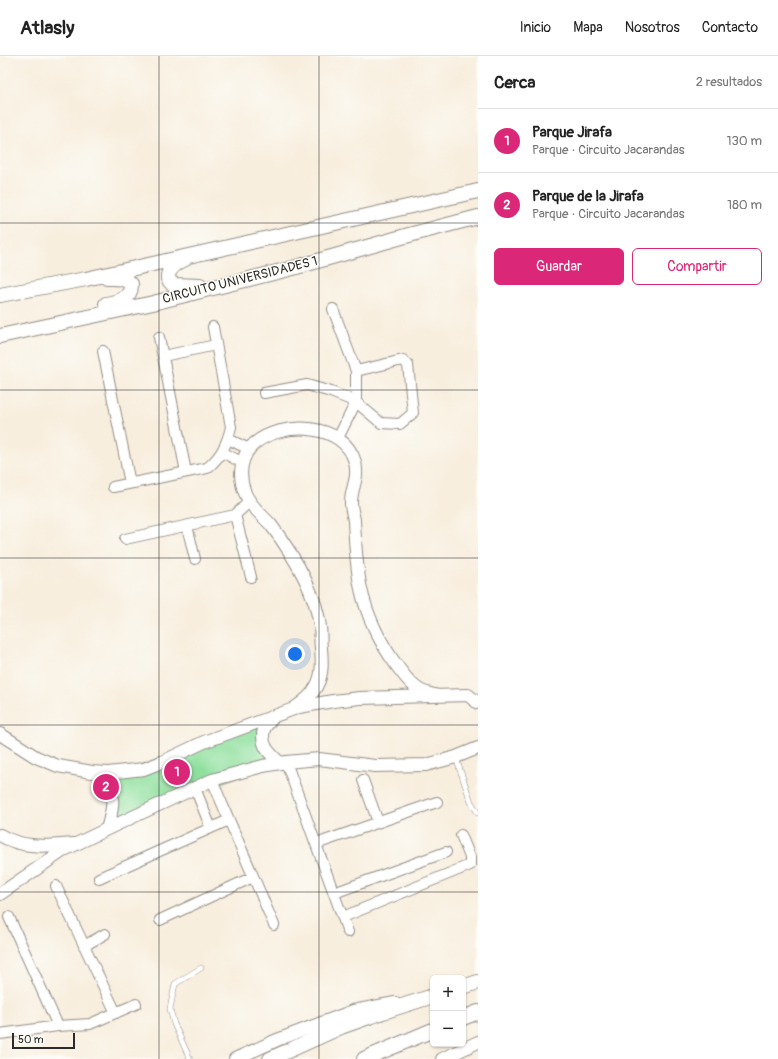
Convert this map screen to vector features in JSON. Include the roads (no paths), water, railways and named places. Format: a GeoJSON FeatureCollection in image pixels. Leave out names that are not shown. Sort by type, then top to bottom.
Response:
{"type":"FeatureCollection","features":[{"type":"Feature","properties":{"kind":"main road"},"geometry":{"type":"LineString","coordinates":[[0,295],[86,279],[478,191]]}},
{"type":"Feature","properties":{"kind":"main road","name":"CIRCUITO UNIVERSIDADES 1"},"geometry":{"type":"LineString","coordinates":[[0,335],[153,303],[293,268],[409,234],[478,217]]}},
{"type":"Feature","properties":{"kind":"main road"},"geometry":{"type":"LineString","coordinates":[[208,252],[182,260],[175,264],[169,271],[168,279],[173,285],[216,287]]}},
{"type":"Feature","properties":{"kind":"main road"},"geometry":{"type":"LineString","coordinates":[[0,335],[13,327],[121,300],[127,296],[132,289],[131,284],[127,280],[86,279]]}},
{"type":"Feature","properties":{"kind":"main road"},"geometry":{"type":"LineString","coordinates":[[466,986],[478,982]]}},
{"type":"Feature","properties":{"kind":"main road"},"geometry":{"type":"LineString","coordinates":[[270,1059],[341,1027],[430,997]]}},
{"type":"Feature","properties":{"kind":"main road"},"geometry":{"type":"LineString","coordinates":[[466,1017],[478,1012]]}},
{"type":"Feature","properties":{"kind":"main road"},"geometry":{"type":"LineString","coordinates":[[288,1059],[341,1027]]}},
{"type":"Feature","properties":{"kind":"main road"},"geometry":{"type":"LineString","coordinates":[[358,1059],[370,1056],[430,1031]]}},
{"type":"Feature","properties":{"kind":"street"},"geometry":{"type":"LineString","coordinates":[[333,309],[356,371],[356,402],[338,438]]}},
{"type":"Feature","properties":{"kind":"street"},"geometry":{"type":"LineString","coordinates":[[113,487],[207,468],[216,461],[222,452],[228,439],[231,427],[213,327]]}},
{"type":"Feature","properties":{"kind":"street"},"geometry":{"type":"LineString","coordinates":[[159,337],[186,472]]}},
{"type":"Feature","properties":{"kind":"street"},"geometry":{"type":"LineString","coordinates":[[163,356],[216,345]]}},
{"type":"Feature","properties":{"kind":"street"},"geometry":{"type":"LineString","coordinates":[[103,351],[130,483]]}},
{"type":"Feature","properties":{"kind":"street"},"geometry":{"type":"LineString","coordinates":[[264,393],[307,385],[331,392],[356,402],[381,423],[400,424],[413,413],[408,364],[403,360],[356,371]]}},
{"type":"Feature","properties":{"kind":"street"},"geometry":{"type":"LineString","coordinates":[[294,709],[309,698],[320,679],[322,662],[320,625],[309,589],[298,568],[271,526],[245,496],[241,470],[249,448],[264,437],[292,429],[325,432],[338,438],[350,451],[355,464],[357,476],[351,504],[354,540],[361,589],[368,611],[384,646],[406,678],[418,689],[438,696]]}},
{"type":"Feature","properties":{"kind":"street"},"geometry":{"type":"LineString","coordinates":[[228,439],[249,448]]}},
{"type":"Feature","properties":{"kind":"street"},"geometry":{"type":"LineString","coordinates":[[222,452],[243,463]]}},
{"type":"Feature","properties":{"kind":"street"},"geometry":{"type":"LineString","coordinates":[[126,539],[234,515],[249,502]]}},
{"type":"Feature","properties":{"kind":"street"},"geometry":{"type":"LineString","coordinates":[[234,515],[251,577]]}},
{"type":"Feature","properties":{"kind":"street"},"geometry":{"type":"LineString","coordinates":[[187,526],[195,559]]}},
{"type":"Feature","properties":{"kind":"street"},"geometry":{"type":"LineString","coordinates":[[0,734],[36,757],[58,766],[100,773],[124,772],[144,769],[204,742],[294,709],[333,700],[465,695],[478,691]]}},
{"type":"Feature","properties":{"kind":"street"},"geometry":{"type":"LineString","coordinates":[[465,695],[468,695],[478,703]]}},
{"type":"Feature","properties":{"kind":"street"},"geometry":{"type":"LineString","coordinates":[[274,716],[264,729],[266,750],[283,762],[316,844],[348,932]]}},
{"type":"Feature","properties":{"kind":"street"},"geometry":{"type":"LineString","coordinates":[[0,894],[64,850],[212,780],[283,762],[319,759],[375,766],[426,765],[456,757],[478,748]]}},
{"type":"Feature","properties":{"kind":"street"},"geometry":{"type":"LineString","coordinates":[[100,773],[108,784],[114,805],[107,829]]}},
{"type":"Feature","properties":{"kind":"street"},"geometry":{"type":"LineString","coordinates":[[212,780],[274,925]]}},
{"type":"Feature","properties":{"kind":"street"},"geometry":{"type":"LineString","coordinates":[[363,780],[378,822]]}},
{"type":"Feature","properties":{"kind":"street"},"geometry":{"type":"LineString","coordinates":[[195,788],[211,828]]}},
{"type":"Feature","properties":{"kind":"street"},"geometry":{"type":"LineString","coordinates":[[316,844],[437,802]]}},
{"type":"Feature","properties":{"kind":"street"},"geometry":{"type":"LineString","coordinates":[[99,878],[229,820]]}},
{"type":"Feature","properties":{"kind":"street"},"geometry":{"type":"LineString","coordinates":[[0,835],[21,844],[41,847],[78,843]]}},
{"type":"Feature","properties":{"kind":"street"},"geometry":{"type":"LineString","coordinates":[[343,918],[470,865],[470,857],[461,835]]}},
{"type":"Feature","properties":{"kind":"street"},"geometry":{"type":"LineString","coordinates":[[334,893],[446,852]]}},
{"type":"Feature","properties":{"kind":"street"},"geometry":{"type":"LineString","coordinates":[[160,920],[253,877]]}},
{"type":"Feature","properties":{"kind":"street"},"geometry":{"type":"LineString","coordinates":[[56,886],[116,1013]]}},
{"type":"Feature","properties":{"kind":"street"},"geometry":{"type":"LineString","coordinates":[[9,917],[58,1026]]}},
{"type":"Feature","properties":{"kind":"street"},"geometry":{"type":"LineString","coordinates":[[84,946],[105,934]]}},
{"type":"Feature","properties":{"kind":"street"},"geometry":{"type":"LineString","coordinates":[[234,1059],[277,1040],[353,1011],[430,997]]}},
{"type":"Feature","properties":{"kind":"street"},"geometry":{"type":"LineString","coordinates":[[1,1033],[58,1026],[90,1024],[136,1004]]}},
{"type":"Feature","properties":{"kind":"street"},"geometry":{"type":"LineString","coordinates":[[442,1059],[478,1042]]}},
{"type":"Feature","properties":{"kind":"lane"},"geometry":{"type":"LineString","coordinates":[[456,757],[471,802],[478,813]]}},
{"type":"Feature","properties":{"kind":"lane"},"geometry":{"type":"LineString","coordinates":[[190,1059],[174,1024],[170,1010],[175,984],[201,968]]}},
{"type":"Feature","properties":{"kind":"place","name":"Parque Jirafa"},"geometry":{"type":"Point","coordinates":[177,772]}},
{"type":"Feature","properties":{"kind":"place","name":"Parque de la Jirafa"},"geometry":{"type":"Point","coordinates":[106,787]}}]}
